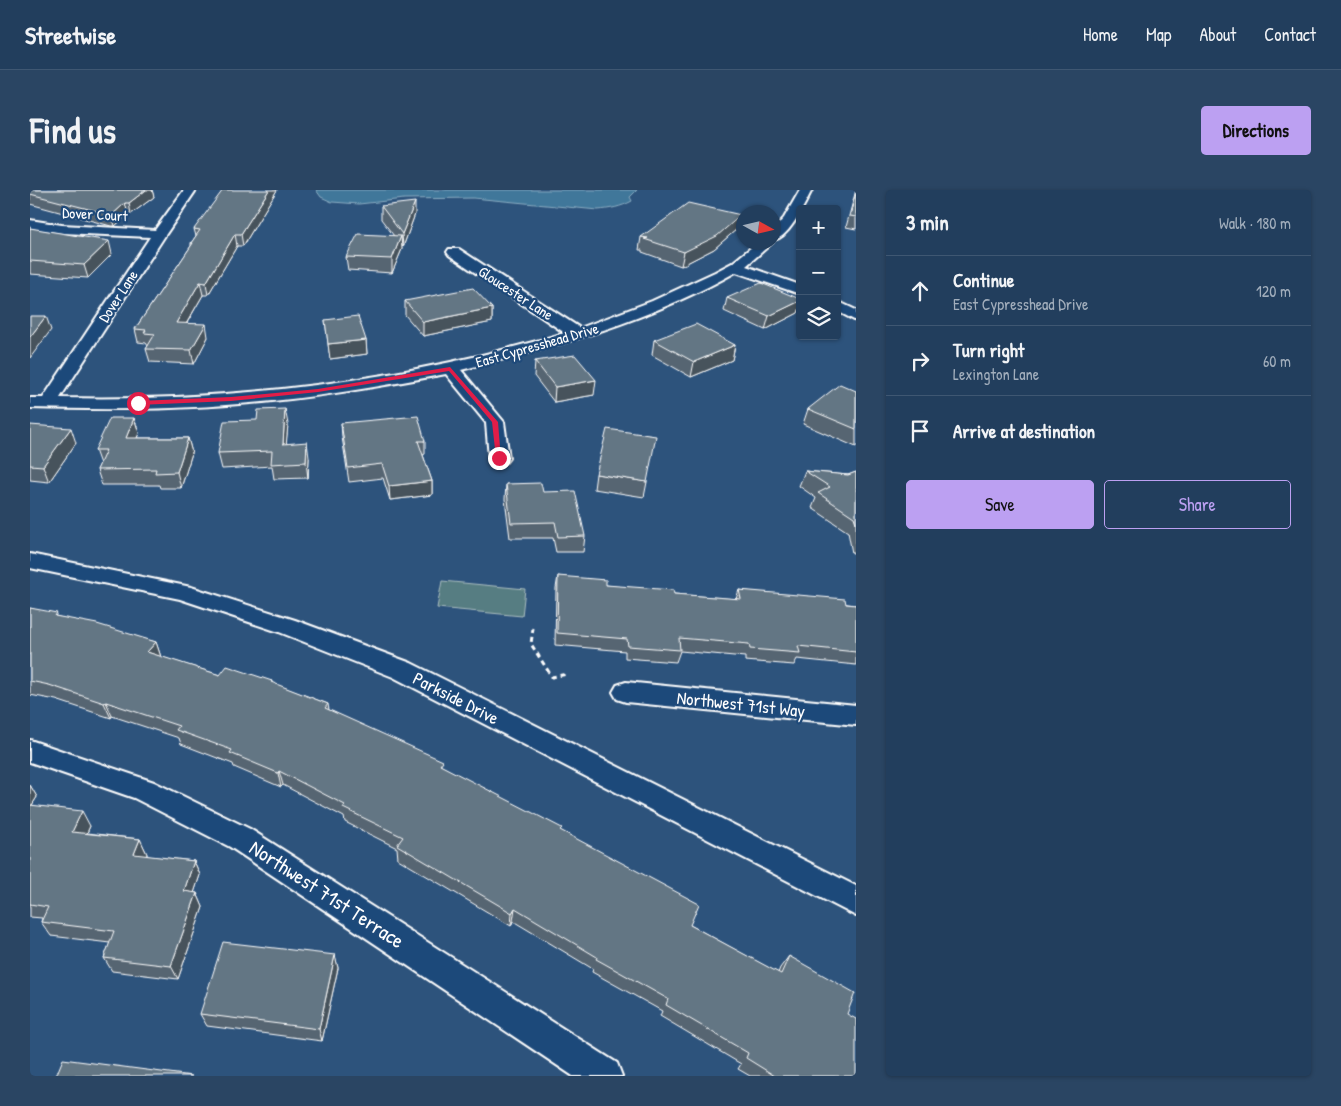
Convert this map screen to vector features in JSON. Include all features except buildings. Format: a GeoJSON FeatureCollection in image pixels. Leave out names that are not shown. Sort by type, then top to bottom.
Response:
{"type":"FeatureCollection","features":[{"type":"Feature","properties":{"kind":"street","name":"Dover Lane"},"geometry":{"type":"LineString","coordinates":[[48,404],[159,234],[190,190]]}},
{"type":"Feature","properties":{"kind":"street"},"geometry":{"type":"LineString","coordinates":[[781,229],[789,220],[806,190]]}},
{"type":"Feature","properties":{"kind":"street","name":"Dover Court"},"geometry":{"type":"LineString","coordinates":[[30,224],[70,230],[159,234]]}},
{"type":"Feature","properties":{"kind":"street","name":"East Cypresshead Drive"},"geometry":{"type":"LineString","coordinates":[[30,403],[138,403],[231,399],[318,390],[450,369],[526,350],[637,314],[735,267],[757,250]]}},
{"type":"Feature","properties":{"kind":"street","name":"Gloucester Lane"},"geometry":{"type":"LineString","coordinates":[[454,252],[578,334]]}},
{"type":"Feature","properties":{"kind":"street"},"geometry":{"type":"LineString","coordinates":[[735,267],[796,289]]}},
{"type":"Feature","properties":{"kind":"street"},"geometry":{"type":"LineString","coordinates":[[841,307],[856,316]]}},
{"type":"Feature","properties":{"kind":"street"},"geometry":{"type":"LineString","coordinates":[[450,369],[495,422],[499,458]]}},
{"type":"Feature","properties":{"kind":"street","name":"Parkside Drive"},"geometry":{"type":"LineString","coordinates":[[30,561],[183,592],[287,626],[402,670],[856,902]]}},
{"type":"Feature","properties":{"kind":"street","name":"Northwest 71st Way"},"geometry":{"type":"LineString","coordinates":[[626,692],[856,716]]}},
{"type":"Feature","properties":{"kind":"street","name":"Northwest 71st Terrace"},"geometry":{"type":"LineString","coordinates":[[30,751],[144,790],[240,838],[604,1076]]}},
{"type":"Feature","properties":{"kind":"path"},"geometry":{"type":"LineString","coordinates":[[532,628],[531,644],[552,677],[567,674]]}},
{"type":"Feature","properties":{"kind":"green space"},"geometry":{"type":"Polygon","coordinates":[[[442,581],[525,589],[522,616],[437,608],[442,581]]]}},
{"type":"Feature","properties":{"kind":"water"},"geometry":{"type":"Polygon","coordinates":[[[316,190],[637,190],[630,197],[632,201],[624,205],[598,210],[473,198],[404,199],[359,204],[332,202],[321,197],[316,190]]]}},
{"type":"Feature","properties":{"kind":"route"},"geometry":{"type":"LineString","coordinates":[[138,403],[231,399],[318,390],[450,369],[495,422],[499,458]]}}]}
